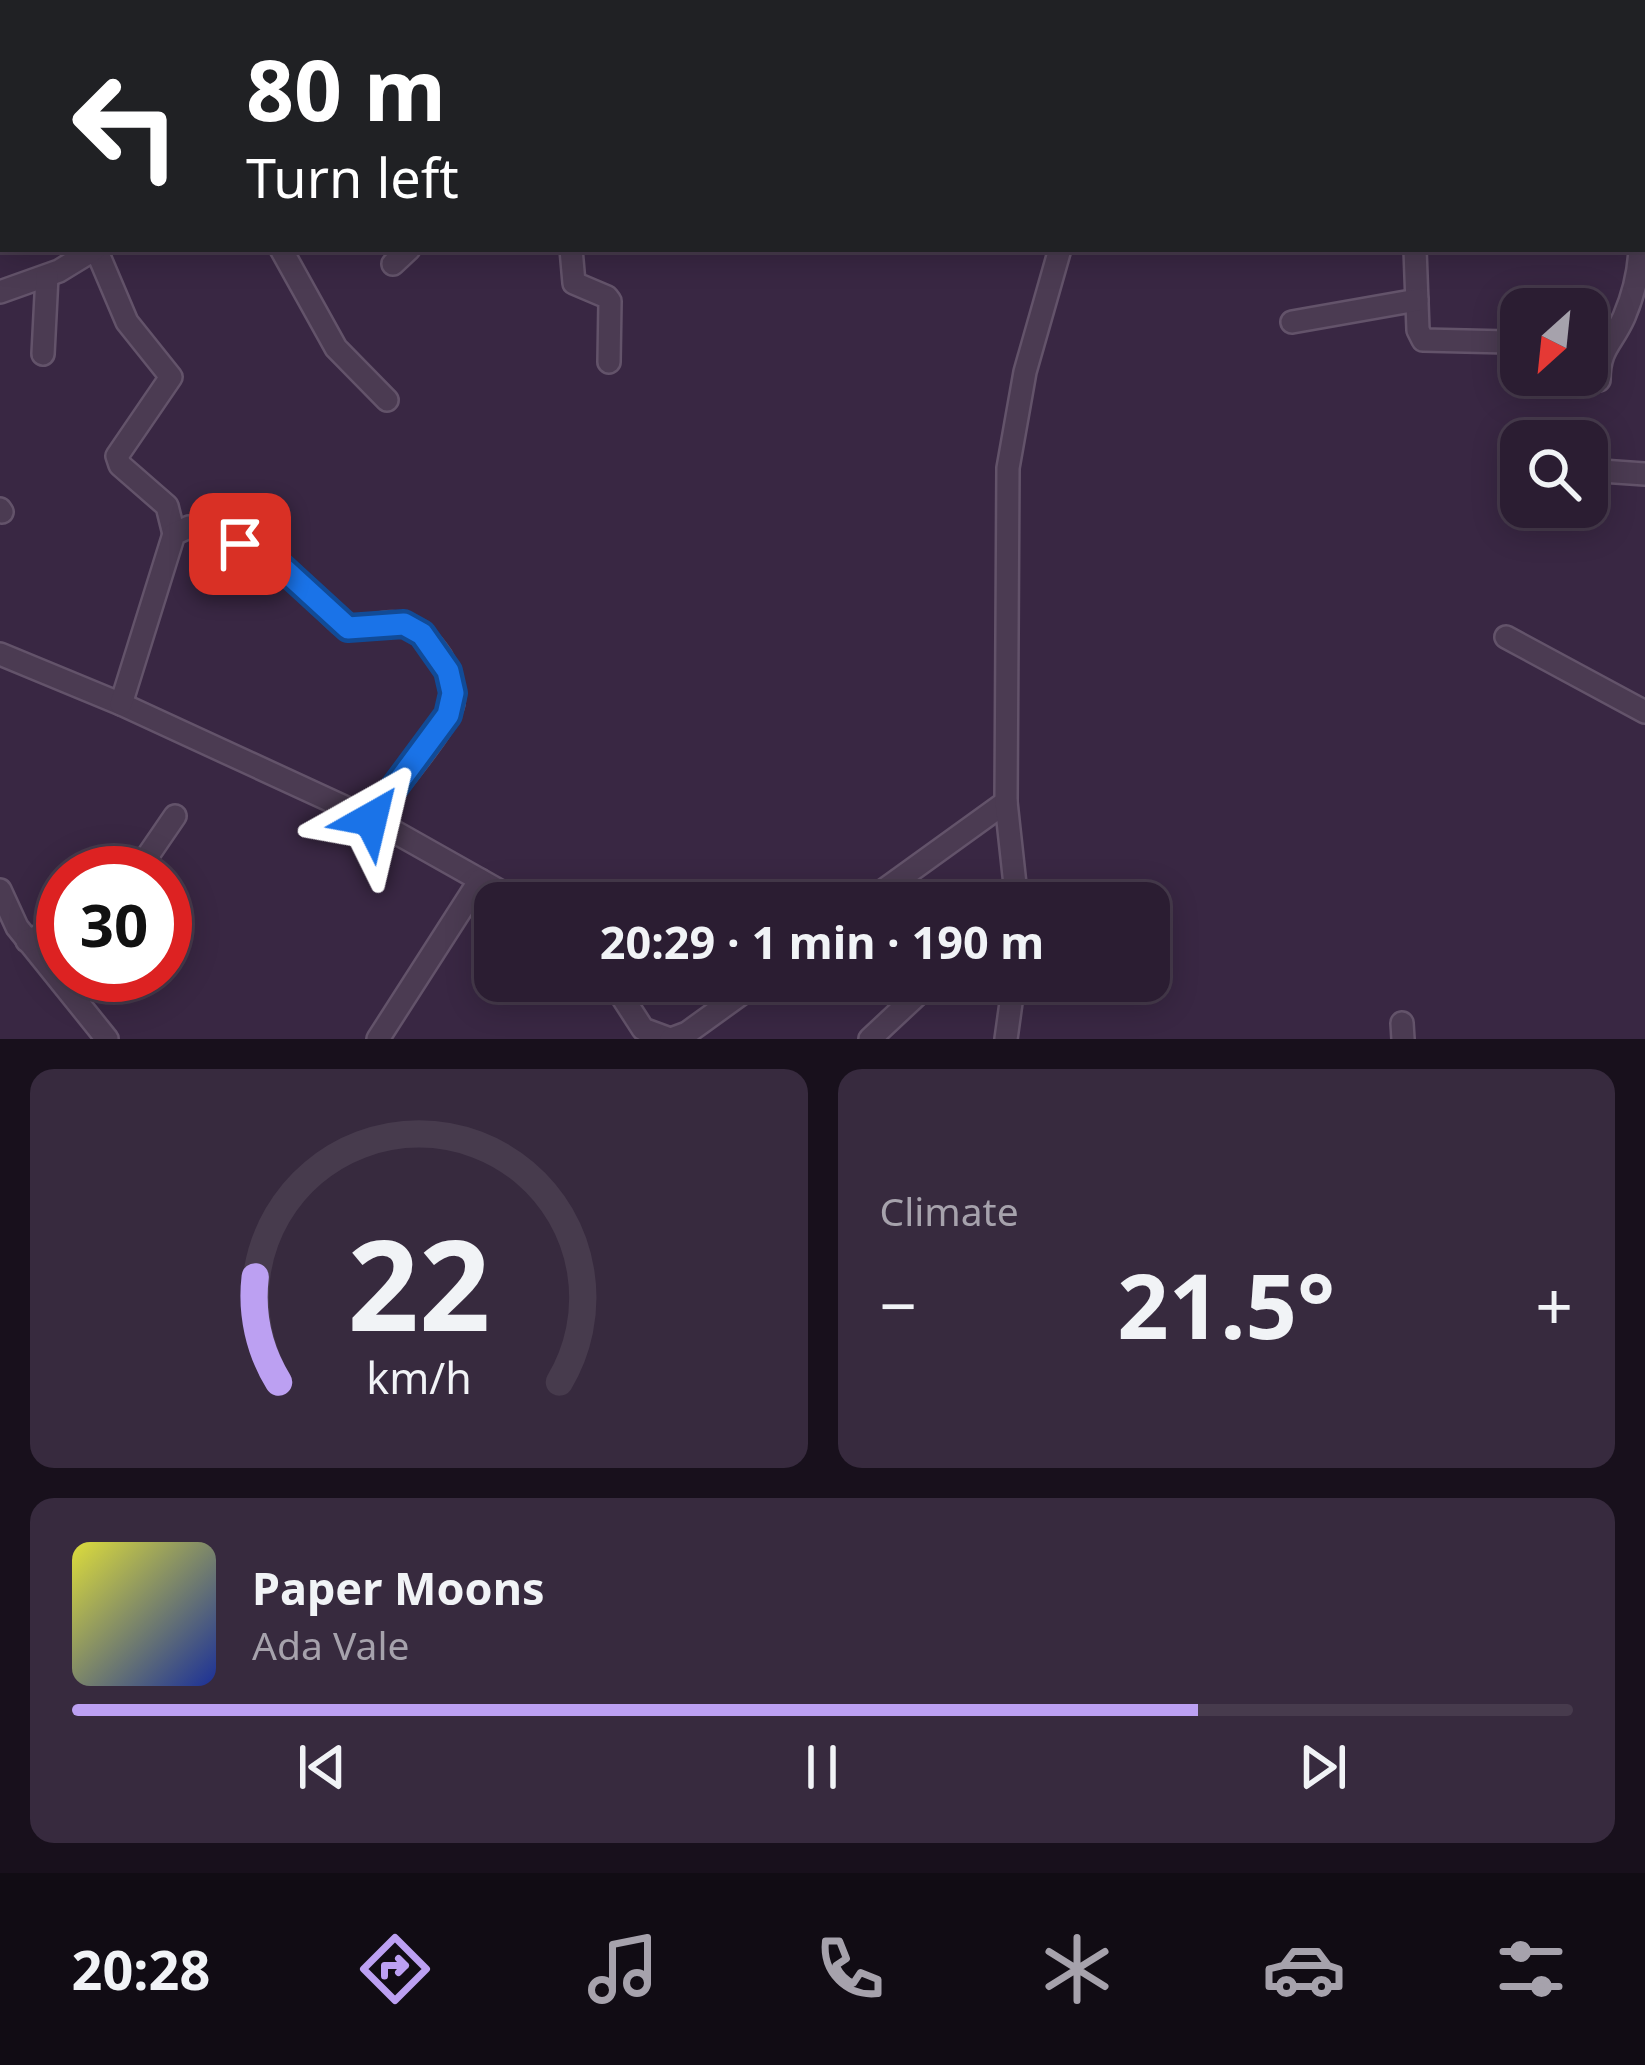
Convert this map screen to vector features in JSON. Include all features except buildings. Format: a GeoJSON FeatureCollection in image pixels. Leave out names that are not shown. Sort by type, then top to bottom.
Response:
{"type":"FeatureCollection","features":[{"type":"Feature","properties":{"kind":"street"},"geometry":{"type":"LineString","coordinates":[[96,252],[127,322],[171,377],[117,456],[120,465],[170,511],[174,534],[121,704]]}},
{"type":"Feature","properties":{"kind":"street"},"geometry":{"type":"LineString","coordinates":[[283,252],[336,349],[387,400]]}},
{"type":"Feature","properties":{"kind":"street"},"geometry":{"type":"LineString","coordinates":[[571,252],[574,284],[610,301],[609,362]]}},
{"type":"Feature","properties":{"kind":"street"},"geometry":{"type":"LineString","coordinates":[[1015,882],[1006,802],[1008,468],[1025,372],[1059,252]]}},
{"type":"Feature","properties":{"kind":"street"},"geometry":{"type":"LineString","coordinates":[[1415,252],[1420,336],[1428,342],[1500,342]]}},
{"type":"Feature","properties":{"kind":"street"},"geometry":{"type":"LineString","coordinates":[[1608,341],[1639,296],[1640,252]]}},
{"type":"Feature","properties":{"kind":"street"},"geometry":{"type":"LineString","coordinates":[[0,292],[46,276],[64,258]]}},
{"type":"Feature","properties":{"kind":"street"},"geometry":{"type":"LineString","coordinates":[[44,354],[46,276]]}},
{"type":"Feature","properties":{"kind":"street"},"geometry":{"type":"LineString","coordinates":[[1292,322],[1417,300]]}},
{"type":"Feature","properties":{"kind":"street"},"geometry":{"type":"LineString","coordinates":[[1608,471],[1645,474]]}},
{"type":"Feature","properties":{"kind":"street"},"geometry":{"type":"LineString","coordinates":[[174,534],[189,527],[258,551],[276,562],[341,624],[355,629],[384,622],[404,624],[422,634],[439,653],[448,671],[453,705],[371,819]]}},
{"type":"Feature","properties":{"kind":"street"},"geometry":{"type":"LineString","coordinates":[[1506,637],[1645,712]]}},
{"type":"Feature","properties":{"kind":"street"},"geometry":{"type":"LineString","coordinates":[[0,654],[371,819],[484,882]]}},
{"type":"Feature","properties":{"kind":"street"},"geometry":{"type":"LineString","coordinates":[[895,882],[1006,802]]}},
{"type":"Feature","properties":{"kind":"street"},"geometry":{"type":"LineString","coordinates":[[154,846],[175,816]]}},
{"type":"Feature","properties":{"kind":"street"},"geometry":{"type":"LineString","coordinates":[[378,1039],[480,880]]}},
{"type":"Feature","properties":{"kind":"street"},"geometry":{"type":"LineString","coordinates":[[0,890],[27,941],[107,1039]]}},
{"type":"Feature","properties":{"kind":"street"},"geometry":{"type":"LineString","coordinates":[[27,941],[36,937]]}},
{"type":"Feature","properties":{"kind":"street"},"geometry":{"type":"LineString","coordinates":[[624,1002],[643,1029],[664,1038],[687,1033],[730,1002]]}},
{"type":"Feature","properties":{"kind":"street"},"geometry":{"type":"LineString","coordinates":[[870,1039],[910,1002]]}},
{"type":"Feature","properties":{"kind":"street"},"geometry":{"type":"LineString","coordinates":[[1006,1039],[1011,1002]]}},
{"type":"Feature","properties":{"kind":"route"},"geometry":{"type":"LineString","coordinates":[[240,544],[276,562],[348,628],[384,622],[404,624],[422,634],[448,671],[453,705],[448,715],[371,819]]}}]}
